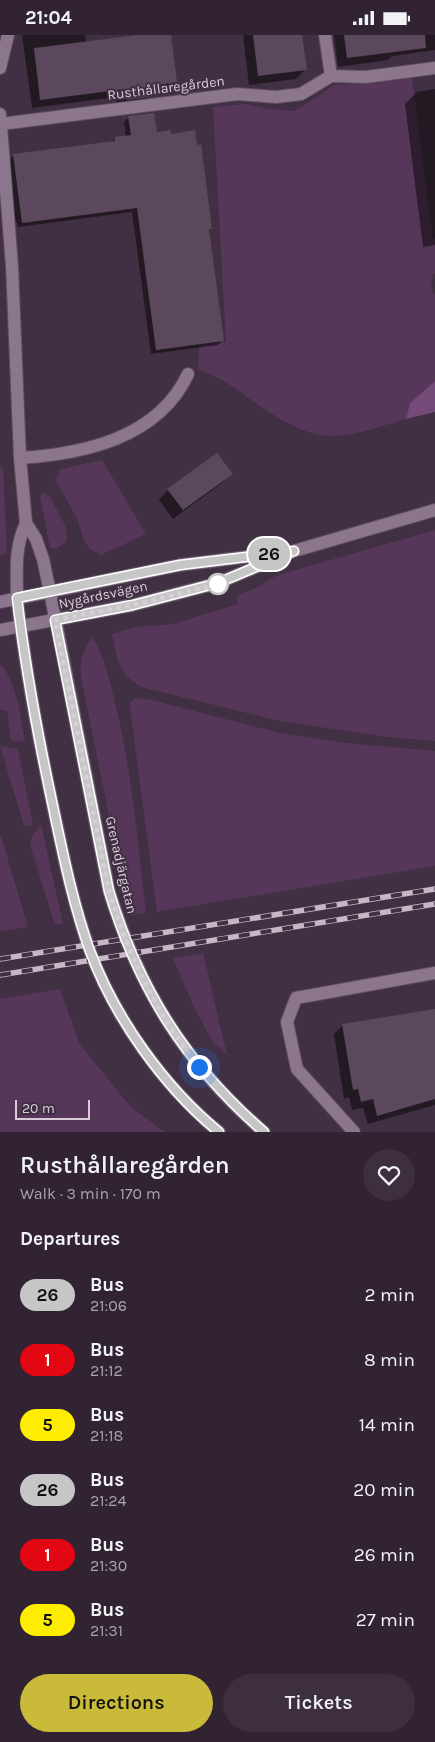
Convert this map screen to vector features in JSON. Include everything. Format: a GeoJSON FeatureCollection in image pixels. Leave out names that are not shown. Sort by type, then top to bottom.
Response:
{"type":"FeatureCollection","features":[{"type":"Feature","properties":{"kind":"street"},"geometry":{"type":"LineString","coordinates":[[0,68],[8,35]]}},
{"type":"Feature","properties":{"kind":"street"},"geometry":{"type":"LineString","coordinates":[[325,35],[331,76],[366,77],[435,68]]}},
{"type":"Feature","properties":{"kind":"street","name":"Rusthållaregården"},"geometry":{"type":"LineString","coordinates":[[50,592],[43,559],[36,539],[26,523],[20,458],[12,266],[2,161],[1,119],[237,94],[276,97],[301,94],[331,76]]}},
{"type":"Feature","properties":{"kind":"street"},"geometry":{"type":"LineString","coordinates":[[20,458],[78,450],[100,445],[124,436],[152,419],[168,404],[181,389],[188,374]]}},
{"type":"Feature","properties":{"kind":"street","name":"Nygårdsvägen"},"geometry":{"type":"LineString","coordinates":[[0,630],[133,605],[218,583],[294,551],[435,510]]}},
{"type":"Feature","properties":{"kind":"street","name":"Rusthållaregården"},"geometry":{"type":"LineString","coordinates":[[17,598],[19,537],[26,523]]}},
{"type":"Feature","properties":{"kind":"street","name":"Nygårdsvägen"},"geometry":{"type":"LineString","coordinates":[[0,602],[180,565],[294,551]]}},
{"type":"Feature","properties":{"kind":"street","name":"Grenadjärgatan"},"geometry":{"type":"LineString","coordinates":[[50,592],[109,891],[118,919],[135,961],[162,1015],[199,1067],[238,1109],[264,1132]]}},
{"type":"Feature","properties":{"kind":"street"},"geometry":{"type":"LineString","coordinates":[[17,598],[39,739],[54,811],[76,907],[91,952],[115,1004],[146,1052],[187,1102],[219,1132]]}},
{"type":"Feature","properties":{"kind":"street"},"geometry":{"type":"LineString","coordinates":[[354,1132],[297,1069],[287,1022],[296,998],[435,973]]}},
{"type":"Feature","properties":{"kind":"shaded area"},"geometry":{"type":"Polygon","coordinates":[[[412,78],[433,239],[435,239],[435,273],[433,274],[431,289],[435,295],[435,381],[410,403],[406,419],[362,432],[344,435],[320,435],[305,431],[276,416],[222,380],[198,369],[199,346],[226,342],[213,107],[246,104],[268,109],[294,111],[334,85],[367,84],[412,78]]]}},
{"type":"Feature","properties":{"kind":"shaded area"},"geometry":{"type":"Polygon","coordinates":[[[435,381],[435,412],[406,419],[410,403],[435,381]]]}},
{"type":"Feature","properties":{"kind":"shaded area"},"geometry":{"type":"Polygon","coordinates":[[[102,460],[146,534],[101,555],[90,549],[84,541],[77,518],[55,480],[61,469],[102,460]]]}},
{"type":"Feature","properties":{"kind":"shaded area"},"geometry":{"type":"Polygon","coordinates":[[[0,468],[3,468],[7,554],[0,555],[0,468]]]}},
{"type":"Feature","properties":{"kind":"shaded area"},"geometry":{"type":"Polygon","coordinates":[[[44,493],[49,495],[65,525],[66,542],[56,549],[50,548],[40,496],[44,493]]]}},
{"type":"Feature","properties":{"kind":"shaded area"},"geometry":{"type":"Polygon","coordinates":[[[435,530],[435,741],[386,737],[280,721],[145,688],[129,678],[120,667],[112,634],[136,627],[173,624],[238,604],[236,596],[258,587],[275,576],[435,530]]]}},
{"type":"Feature","properties":{"kind":"shaded area"},"geometry":{"type":"Polygon","coordinates":[[[93,637],[103,658],[110,680],[125,747],[146,913],[131,915],[126,899],[81,678],[82,656],[93,637]]]}},
{"type":"Feature","properties":{"kind":"shaded area"},"geometry":{"type":"Polygon","coordinates":[[[0,664],[15,690],[25,741],[16,742],[11,740],[7,711],[0,710],[0,664]]]}},
{"type":"Feature","properties":{"kind":"shaded area"},"geometry":{"type":"Polygon","coordinates":[[[136,698],[148,699],[280,733],[348,743],[435,751],[435,866],[157,912],[130,708],[130,702],[136,698]]]}},
{"type":"Feature","properties":{"kind":"shaded area"},"geometry":{"type":"Polygon","coordinates":[[[0,746],[18,749],[33,825],[24,826],[0,746]]]}},
{"type":"Feature","properties":{"kind":"shaded area"},"geometry":{"type":"Polygon","coordinates":[[[41,824],[63,924],[55,925],[30,845],[33,834],[41,824]]]}},
{"type":"Feature","properties":{"kind":"shaded area"},"geometry":{"type":"Polygon","coordinates":[[[0,833],[28,927],[0,931],[0,833]]]}},
{"type":"Feature","properties":{"kind":"shaded area"},"geometry":{"type":"Polygon","coordinates":[[[203,953],[227,1055],[212,1041],[194,1007],[173,958],[203,953]]]}},
{"type":"Feature","properties":{"kind":"shaded area"},"geometry":{"type":"Polygon","coordinates":[[[60,989],[80,1045],[132,1108],[165,1132],[0,1132],[0,999],[60,989]]]}},
{"type":"Feature","properties":{"kind":"building"},"geometry":{"type":"Polygon","coordinates":[[[138,35],[171,35],[177,82],[150,86],[151,97],[126,100],[125,89],[40,100],[34,48],[138,35]]]}},
{"type":"Feature","properties":{"kind":"building"},"geometry":{"type":"Polygon","coordinates":[[[253,35],[302,35],[307,70],[258,76],[253,35]]]}},
{"type":"Feature","properties":{"kind":"building"},"geometry":{"type":"Polygon","coordinates":[[[344,35],[425,35],[426,48],[347,58],[344,35]]]}},
{"type":"Feature","properties":{"kind":"building"},"geometry":{"type":"Polygon","coordinates":[[[154,113],[157,132],[171,130],[171,134],[195,130],[197,145],[201,144],[212,229],[209,229],[224,341],[156,350],[137,208],[22,223],[13,154],[115,141],[115,137],[131,135],[128,116],[154,113]]]}},
{"type":"Feature","properties":{"kind":"building"},"geometry":{"type":"Polygon","coordinates":[[[217,453],[233,474],[183,510],[167,489],[217,453]]]}},
{"type":"Feature","properties":{"kind":"building"},"geometry":{"type":"Polygon","coordinates":[[[435,1009],[435,1099],[377,1116],[373,1099],[361,1102],[358,1089],[353,1090],[342,1024],[435,1009]]]}},
{"type":"Feature","properties":{"kind":"railway"},"geometry":{"type":"LineString","coordinates":[[0,959],[435,889]]}},
{"type":"Feature","properties":{"kind":"railway"},"geometry":{"type":"LineString","coordinates":[[0,975],[435,904]]}},
{"type":"Feature","properties":{"kind":"bus line","name":"26"},"geometry":{"type":"LineString","coordinates":[[219,1132],[187,1102],[163,1075],[130,1030],[105,986],[91,952],[76,907],[54,811],[39,739],[17,598],[180,565],[294,551],[218,583],[133,605],[55,620],[109,891],[135,961],[162,1015],[199,1067],[238,1109],[264,1132]]}},
{"type":"Feature","properties":{"kind":"route"},"geometry":{"type":"LineString","coordinates":[[199,1067],[162,1015],[135,961],[118,919],[109,891],[55,620],[133,605],[218,584]]}}]}
